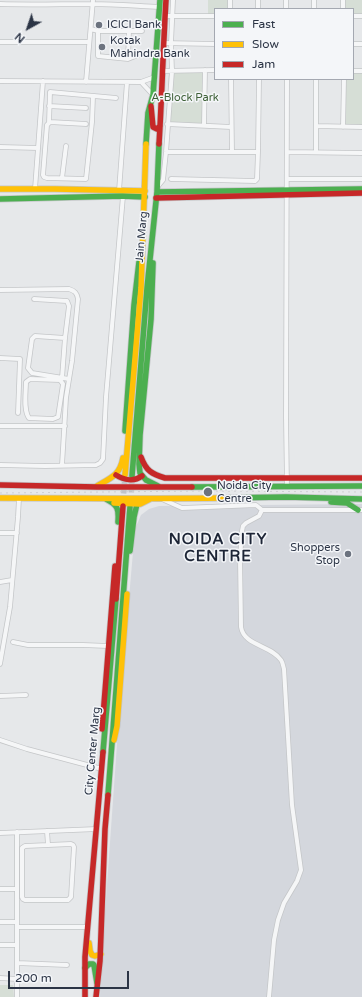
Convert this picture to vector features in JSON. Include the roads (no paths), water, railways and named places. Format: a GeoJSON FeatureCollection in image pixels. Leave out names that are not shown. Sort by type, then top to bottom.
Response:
{"type":"FeatureCollection","features":[{"type":"Feature","properties":{"kind":"street"},"geometry":{"type":"LineString","coordinates":[[132,5],[133,0]]}},
{"type":"Feature","properties":{"kind":"street","name":"Jain Marg"},"geometry":{"type":"LineString","coordinates":[[125,475],[141,288],[146,121],[153,95],[160,0]]}},
{"type":"Feature","properties":{"kind":"street","name":"Jain Marg"},"geometry":{"type":"LineString","coordinates":[[132,476],[147,288],[152,252],[157,192],[166,0]]}},
{"type":"Feature","properties":{"kind":"street"},"geometry":{"type":"LineString","coordinates":[[174,0],[171,43],[172,71],[166,152],[163,180],[157,192],[362,193]]}},
{"type":"Feature","properties":{"kind":"street"},"geometry":{"type":"LineString","coordinates":[[0,4],[23,2],[93,2],[160,7]]}},
{"type":"Feature","properties":{"kind":"street"},"geometry":{"type":"LineString","coordinates":[[86,82],[93,2]]}},
{"type":"Feature","properties":{"kind":"street"},"geometry":{"type":"LineString","coordinates":[[165,16],[214,16]]}},
{"type":"Feature","properties":{"kind":"street"},"geometry":{"type":"LineString","coordinates":[[90,29],[98,31],[142,31]]}},
{"type":"Feature","properties":{"kind":"street"},"geometry":{"type":"LineString","coordinates":[[128,59],[129,30]]}},
{"type":"Feature","properties":{"kind":"street"},"geometry":{"type":"LineString","coordinates":[[98,31],[98,56],[128,59],[138,55],[156,56]]}},
{"type":"Feature","properties":{"kind":"street"},"geometry":{"type":"LineString","coordinates":[[0,42],[89,42]]}},
{"type":"Feature","properties":{"kind":"street"},"geometry":{"type":"LineString","coordinates":[[163,43],[214,44]]}},
{"type":"Feature","properties":{"kind":"street"},"geometry":{"type":"LineString","coordinates":[[204,125],[205,70]]}},
{"type":"Feature","properties":{"kind":"street"},"geometry":{"type":"LineString","coordinates":[[163,71],[214,70]]}},
{"type":"Feature","properties":{"kind":"street"},"geometry":{"type":"LineString","coordinates":[[0,81],[141,82],[155,77]]}},
{"type":"Feature","properties":{"kind":"street"},"geometry":{"type":"LineString","coordinates":[[231,80],[232,152]]}},
{"type":"Feature","properties":{"kind":"street"},"geometry":{"type":"LineString","coordinates":[[171,179],[255,181],[257,179],[258,80]]}},
{"type":"Feature","properties":{"kind":"street"},"geometry":{"type":"LineString","coordinates":[[286,80],[287,487]]}},
{"type":"Feature","properties":{"kind":"street"},"geometry":{"type":"LineString","coordinates":[[316,80],[316,152]]}},
{"type":"Feature","properties":{"kind":"street"},"geometry":{"type":"LineString","coordinates":[[343,127],[344,80]]}},
{"type":"Feature","properties":{"kind":"street"},"geometry":{"type":"LineString","coordinates":[[35,189],[43,82]]}},
{"type":"Feature","properties":{"kind":"street"},"geometry":{"type":"LineString","coordinates":[[119,190],[127,82]]}},
{"type":"Feature","properties":{"kind":"street"},"geometry":{"type":"LineString","coordinates":[[141,82],[153,95]]}},
{"type":"Feature","properties":{"kind":"street"},"geometry":{"type":"LineString","coordinates":[[93,96],[86,179],[44,177],[50,92],[116,98]]}},
{"type":"Feature","properties":{"kind":"street"},"geometry":{"type":"LineString","coordinates":[[49,106],[86,108]]}},
{"type":"Feature","properties":{"kind":"street"},"geometry":{"type":"LineString","coordinates":[[151,106],[153,127],[157,129],[160,126]]}},
{"type":"Feature","properties":{"kind":"street"},"geometry":{"type":"LineString","coordinates":[[49,122],[86,124]]}},
{"type":"Feature","properties":{"kind":"street"},"geometry":{"type":"LineString","coordinates":[[167,124],[231,127]]}},
{"type":"Feature","properties":{"kind":"street"},"geometry":{"type":"LineString","coordinates":[[316,126],[362,127]]}},
{"type":"Feature","properties":{"kind":"street"},"geometry":{"type":"LineString","coordinates":[[65,189],[64,178],[66,146]]}},
{"type":"Feature","properties":{"kind":"street"},"geometry":{"type":"LineString","coordinates":[[0,147],[38,148]]}},
{"type":"Feature","properties":{"kind":"street"},"geometry":{"type":"LineString","coordinates":[[166,152],[258,152]]}},
{"type":"Feature","properties":{"kind":"street"},"geometry":{"type":"LineString","coordinates":[[287,152],[362,152]]}},
{"type":"Feature","properties":{"kind":"street"},"geometry":{"type":"LineString","coordinates":[[287,179],[362,179]]}},
{"type":"Feature","properties":{"kind":"street"},"geometry":{"type":"LineString","coordinates":[[0,189],[119,190],[145,194]]}},
{"type":"Feature","properties":{"kind":"street"},"geometry":{"type":"LineString","coordinates":[[287,192],[362,189]]}},
{"type":"Feature","properties":{"kind":"street"},"geometry":{"type":"LineString","coordinates":[[0,198],[123,196],[145,194]]}},
{"type":"Feature","properties":{"kind":"street"},"geometry":{"type":"LineString","coordinates":[[0,465],[96,465],[103,459],[106,397],[123,196]]}},
{"type":"Feature","properties":{"kind":"street"},"geometry":{"type":"LineString","coordinates":[[97,487],[116,475],[122,463],[134,305],[143,244]]}},
{"type":"Feature","properties":{"kind":"street"},"geometry":{"type":"LineString","coordinates":[[152,252],[153,277],[151,319],[140,435],[139,468],[142,476],[146,480],[160,486]]}},
{"type":"Feature","properties":{"kind":"street"},"geometry":{"type":"LineString","coordinates":[[0,290],[69,289],[75,291],[77,294],[78,299],[72,361],[66,398],[62,465]]}},
{"type":"Feature","properties":{"kind":"street"},"geometry":{"type":"LineString","coordinates":[[34,299],[67,301],[69,306],[62,378]]}},
{"type":"Feature","properties":{"kind":"street"},"geometry":{"type":"LineString","coordinates":[[65,338],[35,336],[32,338],[28,368],[32,373],[69,379]]}},
{"type":"Feature","properties":{"kind":"street"},"geometry":{"type":"LineString","coordinates":[[0,358],[20,359],[18,413]]}},
{"type":"Feature","properties":{"kind":"street"},"geometry":{"type":"LineString","coordinates":[[30,379],[60,380],[63,384],[58,417],[53,419],[29,418],[25,408],[26,382],[30,379]]}},
{"type":"Feature","properties":{"kind":"street"},"geometry":{"type":"LineString","coordinates":[[18,407],[25,408]]}},
{"type":"Feature","properties":{"kind":"street"},"geometry":{"type":"LineString","coordinates":[[0,426],[65,426]]}},
{"type":"Feature","properties":{"kind":"street"},"geometry":{"type":"LineString","coordinates":[[140,453],[147,470],[165,478],[362,478]]}},
{"type":"Feature","properties":{"kind":"street"},"geometry":{"type":"LineString","coordinates":[[116,475],[123,479],[139,479],[142,476]]}},
{"type":"Feature","properties":{"kind":"street"},"geometry":{"type":"LineString","coordinates":[[0,485],[97,487],[362,486]]}},
{"type":"Feature","properties":{"kind":"street"},"geometry":{"type":"LineString","coordinates":[[0,498],[163,499],[286,497],[362,499]]}},
{"type":"Feature","properties":{"kind":"street"},"geometry":{"type":"LineString","coordinates":[[0,664],[2,641],[10,607],[19,498]]}},
{"type":"Feature","properties":{"kind":"street"},"geometry":{"type":"LineString","coordinates":[[104,498],[114,503],[138,504],[150,499]]}},
{"type":"Feature","properties":{"kind":"street"},"geometry":{"type":"LineString","coordinates":[[312,498],[316,501],[322,502],[347,503],[360,510]]}},
{"type":"Feature","properties":{"kind":"street"},"geometry":{"type":"LineString","coordinates":[[163,499],[182,508],[256,505],[262,510],[360,510]]}},
{"type":"Feature","properties":{"kind":"street"},"geometry":{"type":"LineString","coordinates":[[104,747],[102,737],[102,719],[118,518],[118,510],[114,503]]}},
{"type":"Feature","properties":{"kind":"street"},"geometry":{"type":"LineString","coordinates":[[111,750],[117,726],[127,581],[134,517],[138,504]]}},
{"type":"Feature","properties":{"kind":"street","name":"City Center Marg"},"geometry":{"type":"LineString","coordinates":[[85,997],[87,935],[104,747],[123,506]]}},
{"type":"Feature","properties":{"kind":"street","name":"City Center Marg"},"geometry":{"type":"LineString","coordinates":[[96,997],[101,954],[105,829],[130,507]]}},
{"type":"Feature","properties":{"kind":"street"},"geometry":{"type":"LineString","coordinates":[[262,510],[260,516],[246,522],[242,531],[240,558],[241,627],[242,632],[248,640],[278,656],[282,661],[284,669],[292,805],[301,870],[297,881],[284,903],[278,920],[274,940],[269,997]]}},
{"type":"Feature","properties":{"kind":"street"},"geometry":{"type":"LineString","coordinates":[[0,533],[17,533]]}},
{"type":"Feature","properties":{"kind":"street"},"geometry":{"type":"LineString","coordinates":[[0,582],[12,580]]}},
{"type":"Feature","properties":{"kind":"street"},"geometry":{"type":"LineString","coordinates":[[13,642],[28,645],[108,646]]}},
{"type":"Feature","properties":{"kind":"street"},"geometry":{"type":"LineString","coordinates":[[0,696],[26,695]]}},
{"type":"Feature","properties":{"kind":"street"},"geometry":{"type":"LineString","coordinates":[[0,740],[27,749],[102,769]]}},
{"type":"Feature","properties":{"kind":"street"},"geometry":{"type":"LineString","coordinates":[[0,833],[97,829]]}},
{"type":"Feature","properties":{"kind":"street"},"geometry":{"type":"LineString","coordinates":[[47,831],[48,845]]}},
{"type":"Feature","properties":{"kind":"street"},"geometry":{"type":"LineString","coordinates":[[17,832],[17,997]]}},
{"type":"Feature","properties":{"kind":"street"},"geometry":{"type":"LineString","coordinates":[[48,845],[74,845],[71,897],[68,900],[25,900],[22,897],[22,848],[25,846],[48,845]]}},
{"type":"Feature","properties":{"kind":"street"},"geometry":{"type":"LineString","coordinates":[[0,889],[17,889]]}},
{"type":"Feature","properties":{"kind":"street"},"geometry":{"type":"LineString","coordinates":[[0,922],[17,925],[88,927]]}},
{"type":"Feature","properties":{"kind":"street"},"geometry":{"type":"LineString","coordinates":[[87,935],[91,954],[95,956],[101,954]]}},
{"type":"Feature","properties":{"kind":"street"},"geometry":{"type":"LineString","coordinates":[[0,945],[17,945]]}},
{"type":"Feature","properties":{"kind":"street"},"geometry":{"type":"LineString","coordinates":[[17,964],[67,965]]}},
{"type":"Feature","properties":{"kind":"street"},"geometry":{"type":"LineString","coordinates":[[85,968],[89,964],[94,965],[98,985]]}},
{"type":"Feature","properties":{"kind":"street"},"geometry":{"type":"LineString","coordinates":[[0,978],[17,979]]}},
{"type":"Feature","properties":{"kind":"tunnel"},"geometry":{"type":"LineString","coordinates":[[123,502],[125,475]]}},
{"type":"Feature","properties":{"kind":"tunnel"},"geometry":{"type":"LineString","coordinates":[[131,501],[132,476]]}},
{"type":"Feature","properties":{"kind":"railway"},"geometry":{"type":"LineString","coordinates":[[0,493],[202,491],[362,492]]}},
{"type":"Feature","properties":{"kind":"place","name":"ICICI Bank"},"geometry":{"type":"Point","coordinates":[99,25]}},
{"type":"Feature","properties":{"kind":"place","name":"Kotak Mahindra Bank"},"geometry":{"type":"Point","coordinates":[102,47]}},
{"type":"Feature","properties":{"kind":"place","name":"Noida City Centre"},"geometry":{"type":"Point","coordinates":[208,492]}},
{"type":"Feature","properties":{"kind":"place","name":"Shoppers Stop"},"geometry":{"type":"Point","coordinates":[348,554]}},
{"type":"Feature","properties":{"kind":"district","name":"NOIDA CITY CENTRE"},"geometry":{"type":"Point","coordinates":[218,548]}},
{"type":"Feature","properties":{"kind":"park label","name":"A-Block Park"},"geometry":{"type":"Point","coordinates":[185,98]}}]}
